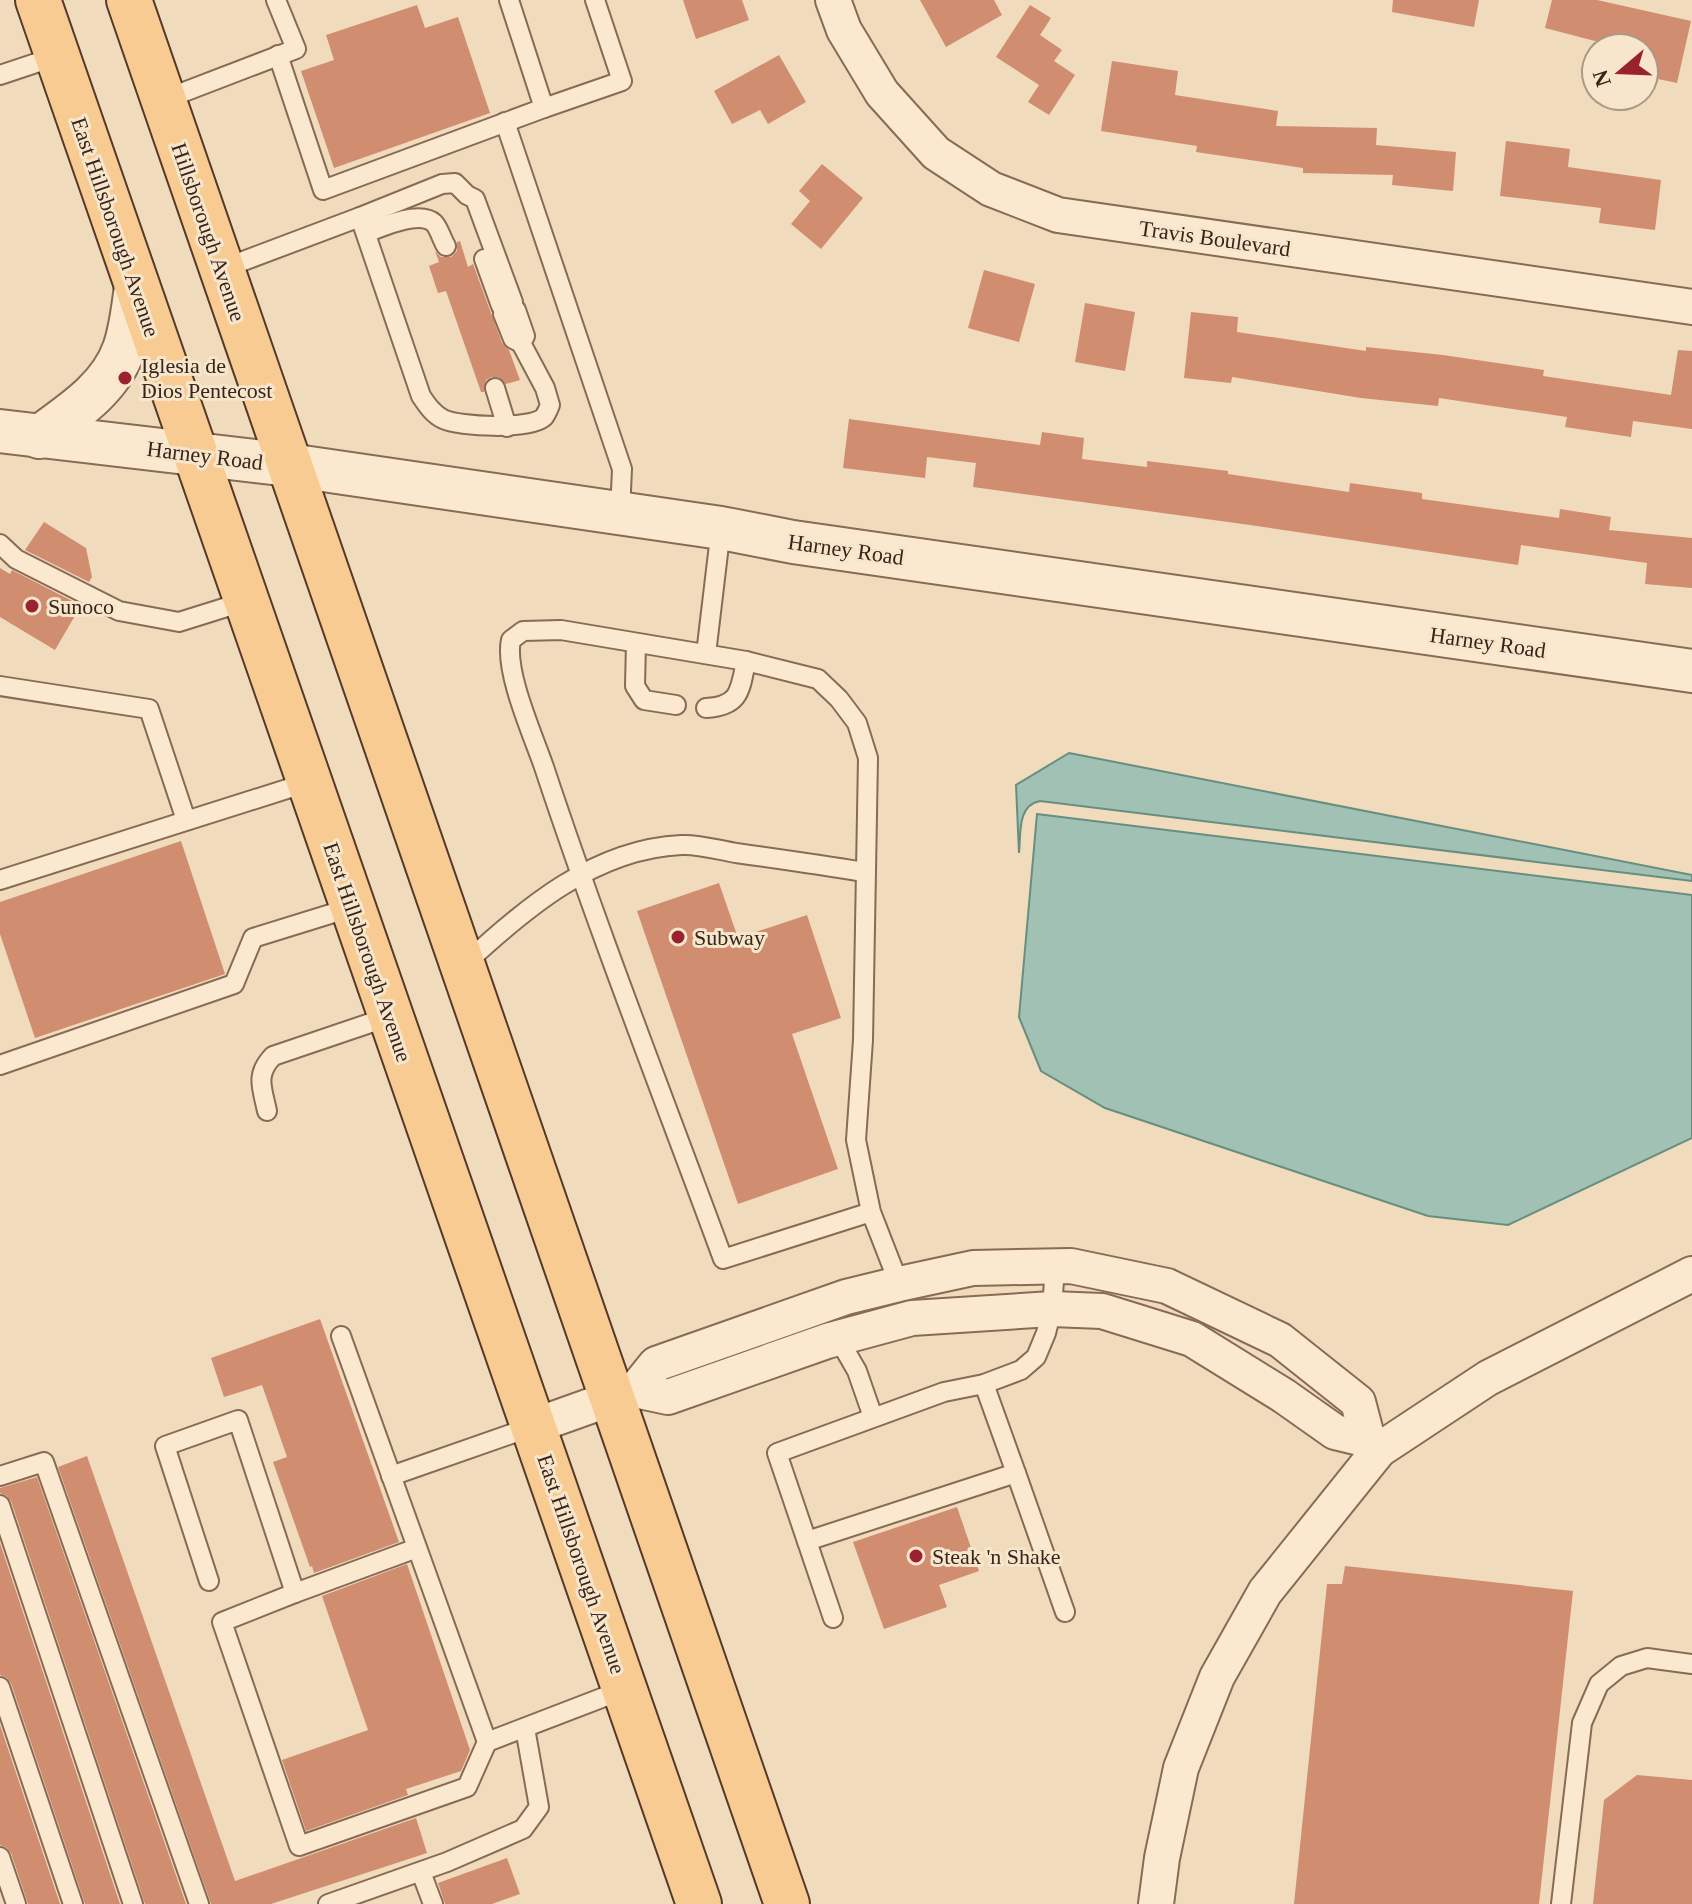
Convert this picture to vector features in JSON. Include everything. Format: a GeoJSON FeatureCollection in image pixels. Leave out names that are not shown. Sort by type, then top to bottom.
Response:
{"type":"FeatureCollection","features":[{"type":"Feature","properties":{"kind":"main road","name":"East Hillsborough Avenue"},"geometry":{"type":"LineString","coordinates":[[38,0],[699,1904]]}},
{"type":"Feature","properties":{"kind":"main road","name":"Hillsborough Avenue"},"geometry":{"type":"LineString","coordinates":[[129,0],[289,465]]}},
{"type":"Feature","properties":{"kind":"main road"},"geometry":{"type":"LineString","coordinates":[[289,465],[463,966],[624,1395],[787,1904]]}},
{"type":"Feature","properties":{"kind":"street","name":"Travis Boulevard"},"geometry":{"type":"LineString","coordinates":[[833,0],[844,30],[882,93],[936,153],[991,189],[1058,215],[1692,307]]}},
{"type":"Feature","properties":{"kind":"street"},"geometry":{"type":"LineString","coordinates":[[20,434],[82,406],[105,382],[124,349],[136,287]]}},
{"type":"Feature","properties":{"kind":"street","name":"Harney Road"},"geometry":{"type":"LineString","coordinates":[[20,434],[289,465],[721,528],[793,542],[1692,671]]}},
{"type":"Feature","properties":{"kind":"street"},"geometry":{"type":"LineString","coordinates":[[624,1395],[656,1364],[846,1297],[973,1268],[1071,1266],[1167,1286],[1280,1340],[1358,1402],[1374,1445]]}},
{"type":"Feature","properties":{"kind":"street"},"geometry":{"type":"LineString","coordinates":[[1156,1904],[1162,1858],[1181,1768],[1217,1677],[1265,1592],[1374,1445],[1488,1378],[1692,1274]]}},
{"type":"Feature","properties":{"kind":"street"},"geometry":{"type":"LineString","coordinates":[[534,1426],[624,1395],[668,1397],[838,1338],[912,1318],[1052,1309],[1102,1311],[1192,1339],[1335,1432],[1374,1445]]}},
{"type":"Feature","properties":{"kind":"lane"},"geometry":{"type":"LineString","coordinates":[[163,100],[296,49],[276,0]]}},
{"type":"Feature","properties":{"kind":"lane"},"geometry":{"type":"LineString","coordinates":[[509,0],[544,108]]}},
{"type":"Feature","properties":{"kind":"lane"},"geometry":{"type":"LineString","coordinates":[[278,55],[323,190],[622,81],[595,0]]}},
{"type":"Feature","properties":{"kind":"lane"},"geometry":{"type":"LineString","coordinates":[[0,75],[57,56]]}},
{"type":"Feature","properties":{"kind":"lane"},"geometry":{"type":"LineString","coordinates":[[505,122],[622,469],[620,513]]}},
{"type":"Feature","properties":{"kind":"lane"},"geometry":{"type":"LineString","coordinates":[[222,269],[363,225],[442,184],[455,183],[475,199],[508,308],[525,336],[521,343],[545,388],[550,405],[544,417],[530,424],[507,427],[446,421],[432,412],[421,396],[363,225]]}},
{"type":"Feature","properties":{"kind":"lane"},"geometry":{"type":"LineString","coordinates":[[363,225],[423,218],[434,223],[446,246]]}},
{"type":"Feature","properties":{"kind":"lane"},"geometry":{"type":"LineString","coordinates":[[495,388],[507,427]]}},
{"type":"Feature","properties":{"kind":"lane"},"geometry":{"type":"LineString","coordinates":[[706,654],[721,528]]}},
{"type":"Feature","properties":{"kind":"lane"},"geometry":{"type":"LineString","coordinates":[[0,544],[16,559],[119,611],[179,622],[246,601]]}},
{"type":"Feature","properties":{"kind":"lane"},"geometry":{"type":"LineString","coordinates":[[871,1212],[723,1259],[519,695],[508,653],[511,640],[523,631],[561,630],[746,661],[818,679],[839,699],[857,723],[868,758],[863,1040],[856,1140],[871,1212],[912,1318]]}},
{"type":"Feature","properties":{"kind":"lane"},"geometry":{"type":"LineString","coordinates":[[636,643],[635,686],[644,700],[676,705]]}},
{"type":"Feature","properties":{"kind":"lane"},"geometry":{"type":"LineString","coordinates":[[706,708],[725,707],[739,694],[746,661]]}},
{"type":"Feature","properties":{"kind":"lane"},"geometry":{"type":"LineString","coordinates":[[0,686],[149,709],[186,820]]}},
{"type":"Feature","properties":{"kind":"lane"},"geometry":{"type":"LineString","coordinates":[[0,880],[309,782]]}},
{"type":"Feature","properties":{"kind":"lane"},"geometry":{"type":"LineString","coordinates":[[463,966],[514,918],[613,858],[683,845],[864,872]]}},
{"type":"Feature","properties":{"kind":"lane"},"geometry":{"type":"LineString","coordinates":[[0,1065],[234,984],[253,938],[353,907]]}},
{"type":"Feature","properties":{"kind":"lane"},"geometry":{"type":"LineString","coordinates":[[267,1111],[260,1079],[264,1066],[273,1056],[391,1016]]}},
{"type":"Feature","properties":{"kind":"lane"},"geometry":{"type":"LineString","coordinates":[[833,1618],[777,1453],[944,1392],[984,1384],[1021,1370],[1036,1357],[1052,1309],[1055,1266]]}},
{"type":"Feature","properties":{"kind":"lane"},"geometry":{"type":"LineString","coordinates":[[341,1336],[487,1742],[467,1787],[299,1846],[222,1622],[417,1548]]}},
{"type":"Feature","properties":{"kind":"lane"},"geometry":{"type":"LineString","coordinates":[[838,1338],[857,1371],[873,1417]]}},
{"type":"Feature","properties":{"kind":"lane"},"geometry":{"type":"LineString","coordinates":[[984,1384],[1065,1612]]}},
{"type":"Feature","properties":{"kind":"lane"},"geometry":{"type":"LineString","coordinates":[[209,1581],[165,1446],[238,1420],[295,1593]]}},
{"type":"Feature","properties":{"kind":"lane"},"geometry":{"type":"LineString","coordinates":[[391,1476],[534,1426]]}},
{"type":"Feature","properties":{"kind":"lane"},"geometry":{"type":"LineString","coordinates":[[0,1476],[44,1462],[199,1904]]}},
{"type":"Feature","properties":{"kind":"lane"},"geometry":{"type":"LineString","coordinates":[[807,1541],[1016,1473]]}},
{"type":"Feature","properties":{"kind":"lane"},"geometry":{"type":"LineString","coordinates":[[0,1505],[133,1904]]}},
{"type":"Feature","properties":{"kind":"lane"},"geometry":{"type":"LineString","coordinates":[[1561,1904],[1582,1723],[1599,1684],[1621,1666],[1647,1658],[1692,1664]]}},
{"type":"Feature","properties":{"kind":"lane"},"geometry":{"type":"LineString","coordinates":[[0,1687],[73,1904]]}},
{"type":"Feature","properties":{"kind":"lane"},"geometry":{"type":"LineString","coordinates":[[487,1742],[625,1689]]}},
{"type":"Feature","properties":{"kind":"lane"},"geometry":{"type":"LineString","coordinates":[[328,1904],[421,1872],[523,1829],[539,1807],[525,1728]]}},
{"type":"Feature","properties":{"kind":"lane"},"geometry":{"type":"LineString","coordinates":[[0,1857],[16,1904]]}},
{"type":"Feature","properties":{"kind":"lane"},"geometry":{"type":"LineString","coordinates":[[421,1872],[433,1904]]}},
{"type":"Feature","properties":{"kind":"shaded area"},"geometry":{"type":"Polygon","coordinates":[[[1069,753],[1692,875],[1692,881],[1040,801],[1027,808],[1024,814],[1019,853],[1016,785],[1069,753]]]}},
{"type":"Feature","properties":{"kind":"shaded area"},"geometry":{"type":"Polygon","coordinates":[[[1037,814],[1692,895],[1692,1138],[1508,1225],[1428,1216],[1105,1108],[1041,1071],[1019,1017],[1037,814]]]}},
{"type":"Feature","properties":{"kind":"building"},"geometry":{"type":"Polygon","coordinates":[[[683,0],[742,0],[749,20],[696,39],[683,0]]]}},
{"type":"Feature","properties":{"kind":"building"},"geometry":{"type":"Polygon","coordinates":[[[920,0],[994,0],[1002,15],[946,47],[920,0]]]}},
{"type":"Feature","properties":{"kind":"building"},"geometry":{"type":"Polygon","coordinates":[[[1393,0],[1479,0],[1474,27],[1392,12],[1393,0]]]}},
{"type":"Feature","properties":{"kind":"building"},"geometry":{"type":"Polygon","coordinates":[[[1552,0],[1597,0],[1691,21],[1677,83],[1660,79],[1660,32],[1580,32],[1580,37],[1545,28],[1552,0]]]}},
{"type":"Feature","properties":{"kind":"building"},"geometry":{"type":"Polygon","coordinates":[[[417,5],[425,28],[458,17],[490,113],[334,168],[301,71],[334,60],[326,35],[417,5]]]}},
{"type":"Feature","properties":{"kind":"building"},"geometry":{"type":"Polygon","coordinates":[[[1030,5],[1051,18],[1040,35],[1062,50],[1054,61],[1075,75],[1049,115],[1028,102],[1039,85],[996,57],[1030,5]]]}},
{"type":"Feature","properties":{"kind":"building"},"geometry":{"type":"Polygon","coordinates":[[[779,55],[806,102],[768,124],[760,110],[732,124],[714,91],[779,55]]]}},
{"type":"Feature","properties":{"kind":"building"},"geometry":{"type":"Polygon","coordinates":[[[1112,61],[1178,71],[1175,95],[1278,111],[1276,126],[1377,128],[1376,145],[1456,152],[1453,191],[1392,185],[1393,175],[1303,173],[1303,168],[1196,152],[1197,146],[1101,131],[1112,61]]]}},
{"type":"Feature","properties":{"kind":"building"},"geometry":{"type":"Polygon","coordinates":[[[1506,141],[1570,149],[1568,167],[1661,180],[1655,230],[1599,223],[1601,208],[1500,196],[1506,141]]]}},
{"type":"Feature","properties":{"kind":"building"},"geometry":{"type":"Polygon","coordinates":[[[822,164],[863,198],[821,249],[791,224],[810,201],[799,191],[822,164]]]}},
{"type":"Feature","properties":{"kind":"building"},"geometry":{"type":"Polygon","coordinates":[[[460,241],[468,267],[473,264],[502,343],[509,350],[520,380],[506,384],[498,377],[491,377],[486,380],[484,392],[481,392],[446,291],[438,293],[429,266],[439,262],[435,251],[441,257],[451,257],[460,241]]]}},
{"type":"Feature","properties":{"kind":"building"},"geometry":{"type":"Polygon","coordinates":[[[984,270],[1035,284],[1019,342],[968,328],[984,270]]]}},
{"type":"Feature","properties":{"kind":"building"},"geometry":{"type":"Polygon","coordinates":[[[1085,303],[1135,312],[1125,371],[1075,362],[1085,303]]]}},
{"type":"Feature","properties":{"kind":"building"},"geometry":{"type":"Polygon","coordinates":[[[1191,312],[1238,317],[1237,332],[1366,351],[1366,347],[1443,355],[1544,370],[1543,376],[1671,395],[1678,350],[1692,351],[1692,429],[1633,421],[1631,437],[1565,427],[1567,417],[1439,398],[1438,406],[1361,398],[1232,377],[1231,383],[1184,378],[1191,312]]]}},
{"type":"Feature","properties":{"kind":"building"},"geometry":{"type":"Polygon","coordinates":[[[849,419],[1040,445],[1042,432],[1084,438],[1082,459],[1147,467],[1147,461],[1228,471],[1228,474],[1349,492],[1350,483],[1422,493],[1422,499],[1559,518],[1560,509],[1611,517],[1609,530],[1692,538],[1692,588],[1645,584],[1647,563],[1521,545],[1518,565],[973,487],[976,463],[927,457],[925,478],[843,468],[849,419]]]}},
{"type":"Feature","properties":{"kind":"building"},"geometry":{"type":"Polygon","coordinates":[[[44,522],[86,548],[92,577],[89,582],[25,550],[44,522]]]}},
{"type":"Feature","properties":{"kind":"building"},"geometry":{"type":"Polygon","coordinates":[[[0,568],[10,574],[12,570],[76,603],[70,611],[76,614],[55,650],[0,617],[0,568]]]}},
{"type":"Feature","properties":{"kind":"building"},"geometry":{"type":"Polygon","coordinates":[[[181,841],[225,974],[35,1038],[0,934],[0,902],[181,841]]]}},
{"type":"Feature","properties":{"kind":"building"},"geometry":{"type":"Polygon","coordinates":[[[719,883],[738,938],[807,915],[841,1018],[792,1034],[838,1169],[738,1204],[637,911],[719,883]]]}},
{"type":"Feature","properties":{"kind":"building"},"geometry":{"type":"Polygon","coordinates":[[[320,1319],[399,1542],[314,1573],[273,1462],[287,1457],[262,1385],[224,1397],[211,1358],[320,1319]]]}},
{"type":"Feature","properties":{"kind":"building"},"geometry":{"type":"Polygon","coordinates":[[[87,1456],[235,1881],[416,1818],[427,1853],[271,1904],[211,1904],[58,1467],[87,1456]]]}},
{"type":"Feature","properties":{"kind":"building"},"geometry":{"type":"Polygon","coordinates":[[[37,1477],[186,1904],[145,1904],[11,1501],[0,1493],[0,1488],[37,1477]]]}},
{"type":"Feature","properties":{"kind":"building","name":"Steak 'n Shake"},"geometry":{"type":"Polygon","coordinates":[[[957,1507],[979,1571],[939,1585],[947,1607],[884,1629],[853,1542],[957,1507]]]}},
{"type":"Feature","properties":{"kind":"building"},"geometry":{"type":"Polygon","coordinates":[[[0,1543],[120,1904],[85,1904],[11,1683],[0,1675],[0,1543]]]}},
{"type":"Feature","properties":{"kind":"building"},"geometry":{"type":"Polygon","coordinates":[[[407,1564],[470,1750],[461,1771],[406,1789],[408,1795],[306,1831],[282,1760],[368,1730],[322,1596],[407,1564]]]}},
{"type":"Feature","properties":{"kind":"building"},"geometry":{"type":"Polygon","coordinates":[[[1345,1566],[1573,1591],[1539,1904],[1294,1904],[1327,1584],[1342,1584],[1345,1566]]]}},
{"type":"Feature","properties":{"kind":"building"},"geometry":{"type":"Polygon","coordinates":[[[0,1725],[60,1904],[28,1904],[11,1853],[0,1845],[0,1725]]]}},
{"type":"Feature","properties":{"kind":"building"},"geometry":{"type":"Polygon","coordinates":[[[1637,1775],[1692,1780],[1692,1904],[1593,1904],[1604,1800],[1637,1775]]]}},
{"type":"Feature","properties":{"kind":"building"},"geometry":{"type":"Polygon","coordinates":[[[507,1858],[520,1894],[492,1904],[445,1904],[438,1883],[507,1858]]]}},
{"type":"Feature","properties":{"kind":"place","name":"Iglesia de Dios Pentecost"},"geometry":{"type":"Point","coordinates":[125,378]}},
{"type":"Feature","properties":{"kind":"place","name":"Sunoco"},"geometry":{"type":"Point","coordinates":[32,606]}},
{"type":"Feature","properties":{"kind":"place","name":"Subway"},"geometry":{"type":"Point","coordinates":[678,937]}},
{"type":"Feature","properties":{"kind":"place","name":"Steak 'n Shake"},"geometry":{"type":"Point","coordinates":[916,1556]}}]}
